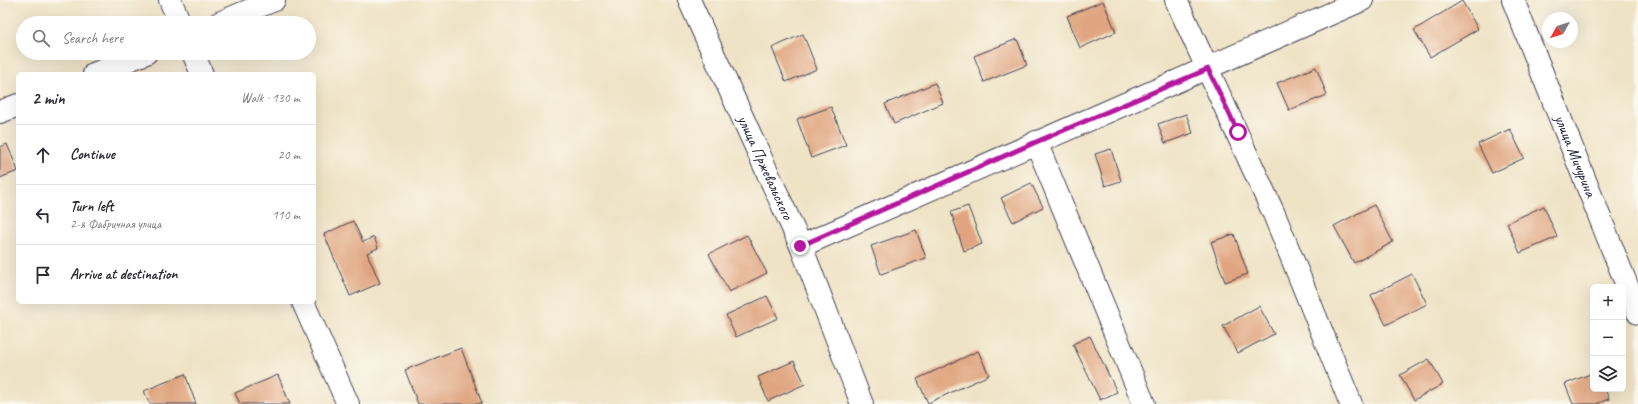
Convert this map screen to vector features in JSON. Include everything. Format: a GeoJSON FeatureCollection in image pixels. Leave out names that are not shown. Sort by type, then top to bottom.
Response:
{"type":"FeatureCollection","features":[{"type":"Feature","properties":{"kind":"street"},"geometry":{"type":"LineString","coordinates":[[170,0],[177,16]]}},
{"type":"Feature","properties":{"kind":"street"},"geometry":{"type":"LineString","coordinates":[[236,16],[274,0]]}},
{"type":"Feature","properties":{"kind":"street","name":"улица Пржевальского"},"geometry":{"type":"LineString","coordinates":[[689,0],[800,246],[862,404]]}},
{"type":"Feature","properties":{"kind":"street"},"geometry":{"type":"LineString","coordinates":[[1176,0],[1274,214],[1351,404]]}},
{"type":"Feature","properties":{"kind":"street"},"geometry":{"type":"LineString","coordinates":[[800,246],[1036,142],[1208,69],[1362,0]]}},
{"type":"Feature","properties":{"kind":"street","name":"улица Мичурина"},"geometry":{"type":"LineString","coordinates":[[1513,0],[1638,313]]}},
{"type":"Feature","properties":{"kind":"street"},"geometry":{"type":"LineString","coordinates":[[99,72],[129,60]]}},
{"type":"Feature","properties":{"kind":"street"},"geometry":{"type":"LineString","coordinates":[[196,60],[201,72]]}},
{"type":"Feature","properties":{"kind":"street"},"geometry":{"type":"LineString","coordinates":[[0,112],[16,105]]}},
{"type":"Feature","properties":{"kind":"street"},"geometry":{"type":"LineString","coordinates":[[1036,142],[1144,404]]}},
{"type":"Feature","properties":{"kind":"street"},"geometry":{"type":"LineString","coordinates":[[304,304],[348,404]]}},
{"type":"Feature","properties":{"kind":"building"},"geometry":{"type":"Polygon","coordinates":[[[1103,1],[1116,32],[1080,48],[1067,16],[1103,1]]]}},
{"type":"Feature","properties":{"kind":"building"},"geometry":{"type":"Polygon","coordinates":[[[1462,1],[1478,29],[1430,57],[1414,30],[1462,1]]]}},
{"type":"Feature","properties":{"kind":"building"},"geometry":{"type":"Polygon","coordinates":[[[803,34],[817,69],[786,82],[772,48],[803,34]]]}},
{"type":"Feature","properties":{"kind":"building"},"geometry":{"type":"Polygon","coordinates":[[[1017,39],[1027,65],[984,82],[974,56],[1017,39]]]}},
{"type":"Feature","properties":{"kind":"building"},"geometry":{"type":"Polygon","coordinates":[[[1316,67],[1327,95],[1289,110],[1277,83],[1316,67]]]}},
{"type":"Feature","properties":{"kind":"building"},"geometry":{"type":"Polygon","coordinates":[[[935,83],[943,103],[894,124],[885,104],[935,83]]]}},
{"type":"Feature","properties":{"kind":"building"},"geometry":{"type":"Polygon","coordinates":[[[831,107],[846,145],[811,158],[797,119],[831,107]]]}},
{"type":"Feature","properties":{"kind":"building"},"geometry":{"type":"Polygon","coordinates":[[[1186,114],[1193,133],[1165,143],[1158,124],[1186,114]]]}},
{"type":"Feature","properties":{"kind":"building"},"geometry":{"type":"Polygon","coordinates":[[[1510,129],[1524,158],[1492,173],[1478,144],[1510,129]]]}},
{"type":"Feature","properties":{"kind":"building"},"geometry":{"type":"Polygon","coordinates":[[[7,144],[16,166],[16,172],[0,178],[0,147],[7,144]]]}},
{"type":"Feature","properties":{"kind":"building"},"geometry":{"type":"Polygon","coordinates":[[[1111,149],[1121,181],[1105,186],[1095,154],[1111,149]]]}},
{"type":"Feature","properties":{"kind":"building"},"geometry":{"type":"Polygon","coordinates":[[[1031,183],[1043,207],[1013,222],[1001,198],[1031,183]]]}},
{"type":"Feature","properties":{"kind":"building"},"geometry":{"type":"Polygon","coordinates":[[[1374,205],[1393,242],[1354,263],[1334,226],[1374,205]]]}},
{"type":"Feature","properties":{"kind":"building"},"geometry":{"type":"Polygon","coordinates":[[[968,206],[982,244],[964,251],[951,212],[968,206]]]}},
{"type":"Feature","properties":{"kind":"building"},"geometry":{"type":"Polygon","coordinates":[[[1544,206],[1557,237],[1520,253],[1507,223],[1544,206]]]}},
{"type":"Feature","properties":{"kind":"building"},"geometry":{"type":"Polygon","coordinates":[[[353,221],[363,242],[374,237],[378,248],[367,253],[380,283],[350,296],[324,234],[353,221]]]}},
{"type":"Feature","properties":{"kind":"building"},"geometry":{"type":"Polygon","coordinates":[[[916,230],[926,258],[881,274],[871,246],[916,230]]]}},
{"type":"Feature","properties":{"kind":"building"},"geometry":{"type":"Polygon","coordinates":[[[1234,234],[1248,274],[1225,282],[1211,242],[1234,234]]]}},
{"type":"Feature","properties":{"kind":"building"},"geometry":{"type":"Polygon","coordinates":[[[747,235],[767,273],[729,292],[709,254],[747,235]]]}},
{"type":"Feature","properties":{"kind":"building"},"geometry":{"type":"Polygon","coordinates":[[[1412,274],[1427,304],[1386,325],[1371,295],[1412,274]]]}},
{"type":"Feature","properties":{"kind":"building"},"geometry":{"type":"Polygon","coordinates":[[[767,296],[778,318],[736,337],[726,315],[767,296]]]}},
{"type":"Feature","properties":{"kind":"building"},"geometry":{"type":"Polygon","coordinates":[[[1259,306],[1274,334],[1238,353],[1223,326],[1259,306]]]}},
{"type":"Feature","properties":{"kind":"building"},"geometry":{"type":"Polygon","coordinates":[[[1090,336],[1117,392],[1100,400],[1073,344],[1090,336]]]}},
{"type":"Feature","properties":{"kind":"building"},"geometry":{"type":"Polygon","coordinates":[[[461,348],[482,403],[418,404],[405,370],[461,348]]]}},
{"type":"Feature","properties":{"kind":"building"},"geometry":{"type":"Polygon","coordinates":[[[978,351],[989,375],[928,403],[917,379],[978,351]]]}},
{"type":"Feature","properties":{"kind":"building"},"geometry":{"type":"Polygon","coordinates":[[[1429,359],[1443,384],[1414,400],[1400,375],[1429,359]]]}},
{"type":"Feature","properties":{"kind":"building"},"geometry":{"type":"Polygon","coordinates":[[[794,361],[805,384],[768,401],[758,377],[794,361]]]}},
{"type":"Feature","properties":{"kind":"building"},"geometry":{"type":"Polygon","coordinates":[[[185,374],[196,404],[150,404],[144,391],[185,374]]]}},
{"type":"Feature","properties":{"kind":"building"},"geometry":{"type":"Polygon","coordinates":[[[1590,374],[1590,392],[1606,392],[1609,399],[1596,404],[1573,404],[1565,384],[1590,374]]]}},
{"type":"Feature","properties":{"kind":"building"},"geometry":{"type":"Polygon","coordinates":[[[278,375],[290,404],[240,404],[235,393],[278,375]]]}},
{"type":"Feature","properties":{"kind":"route"},"geometry":{"type":"LineString","coordinates":[[800,246],[1036,142],[1208,69],[1238,132]]}}]}
